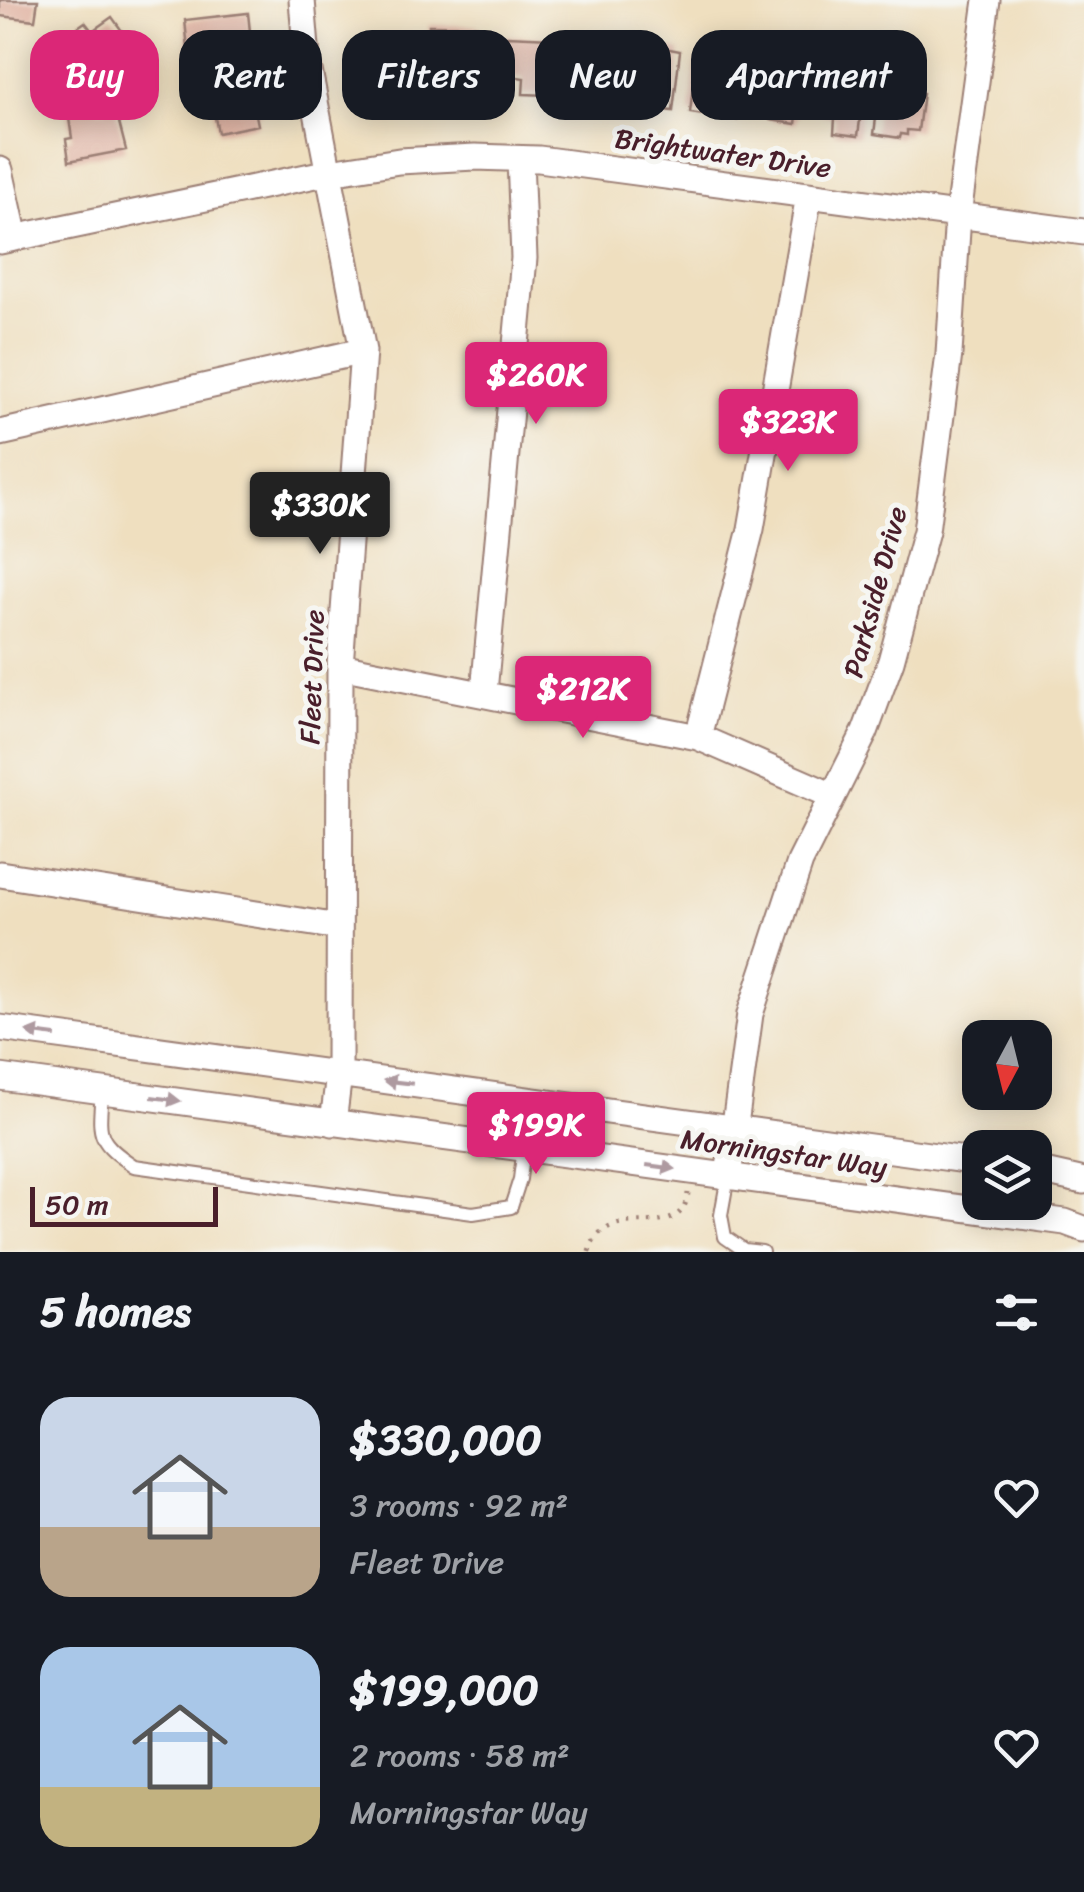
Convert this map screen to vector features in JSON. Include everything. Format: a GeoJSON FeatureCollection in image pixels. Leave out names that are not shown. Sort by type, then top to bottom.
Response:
{"type":"FeatureCollection","features":[{"type":"Feature","properties":{"kind":"street","name":"Fleet Drive"},"geometry":{"type":"LineString","coordinates":[[302,0],[307,60],[363,351],[340,666],[339,1074],[334,1122]]}},
{"type":"Feature","properties":{"kind":"street","name":"Parkside Drive"},"geometry":{"type":"LineString","coordinates":[[728,1176],[750,1014],[800,862],[865,732],[891,661],[926,531],[949,354],[958,215],[987,0]]}},
{"type":"Feature","properties":{"kind":"street","name":"Brightwater Drive"},"geometry":{"type":"LineString","coordinates":[[7,240],[330,172],[475,157],[520,159],[1084,232]]}},
{"type":"Feature","properties":{"kind":"street"},"geometry":{"type":"LineString","coordinates":[[484,692],[524,258],[520,159]]}},
{"type":"Feature","properties":{"kind":"street"},"geometry":{"type":"LineString","coordinates":[[0,170],[7,240]]}},
{"type":"Feature","properties":{"kind":"street"},"geometry":{"type":"LineString","coordinates":[[698,738],[751,529],[809,195]]}},
{"type":"Feature","properties":{"kind":"street"},"geometry":{"type":"LineString","coordinates":[[0,433],[363,351]]}},
{"type":"Feature","properties":{"kind":"street"},"geometry":{"type":"LineString","coordinates":[[340,666],[698,738],[833,796]]}},
{"type":"Feature","properties":{"kind":"street"},"geometry":{"type":"LineString","coordinates":[[0,874],[338,927]]}},
{"type":"Feature","properties":{"kind":"street","name":"Morningstar Way"},"geometry":{"type":"LineString","coordinates":[[0,1028],[962,1159]]}},
{"type":"Feature","properties":{"kind":"street","name":"Morningstar Way"},"geometry":{"type":"LineString","coordinates":[[0,1078],[1065,1222],[1084,1229]]}},
{"type":"Feature","properties":{"kind":"street"},"geometry":{"type":"LineString","coordinates":[[1052,1174],[1084,1182]]}},
{"type":"Feature","properties":{"kind":"lane"},"geometry":{"type":"LineString","coordinates":[[102,1090],[99,1128],[107,1148],[134,1166],[435,1208],[472,1212],[510,1207],[520,1179],[524,1148]]}},
{"type":"Feature","properties":{"kind":"lane"},"geometry":{"type":"LineString","coordinates":[[728,1176],[722,1215],[725,1237],[744,1250],[762,1252]]}},
{"type":"Feature","properties":{"kind":"path"},"geometry":{"type":"LineString","coordinates":[[589,1252],[595,1236],[610,1226],[627,1220],[663,1221],[678,1217],[686,1208],[691,1171]]}},
{"type":"Feature","properties":{"kind":"building"},"geometry":{"type":"Polygon","coordinates":[[[0,0],[38,0],[35,20],[0,16],[0,0]]]}},
{"type":"Feature","properties":{"kind":"building"},"geometry":{"type":"Polygon","coordinates":[[[248,13],[250,30],[186,30],[185,20],[248,13]]]}},
{"type":"Feature","properties":{"kind":"building"},"geometry":{"type":"Polygon","coordinates":[[[112,17],[121,30],[93,30],[112,17]]]}},
{"type":"Feature","properties":{"kind":"building"},"geometry":{"type":"Polygon","coordinates":[[[85,22],[91,30],[74,30],[85,22]]]}},
{"type":"Feature","properties":{"kind":"building"},"geometry":{"type":"Polygon","coordinates":[[[429,25],[478,26],[478,30],[429,30],[429,25]]]}},
{"type":"Feature","properties":{"kind":"building"},"geometry":{"type":"Polygon","coordinates":[[[515,36],[535,37],[535,94],[523,94],[524,78],[515,77],[515,36]]]}},
{"type":"Feature","properties":{"kind":"building"},"geometry":{"type":"Polygon","coordinates":[[[671,49],[680,51],[671,111],[671,49]]]}},
{"type":"Feature","properties":{"kind":"building"},"geometry":{"type":"Polygon","coordinates":[[[69,120],[118,120],[126,150],[69,161],[66,139],[72,138],[69,120]]]}},
{"type":"Feature","properties":{"kind":"building"},"geometry":{"type":"Polygon","coordinates":[[[216,120],[257,120],[258,125],[218,133],[216,120]]]}},
{"type":"Feature","properties":{"kind":"building"},"geometry":{"type":"Polygon","coordinates":[[[835,120],[860,120],[858,136],[834,133],[835,120]]]}},
{"type":"Feature","properties":{"kind":"building"},"geometry":{"type":"Polygon","coordinates":[[[876,120],[919,120],[918,131],[907,130],[907,135],[901,134],[900,138],[874,134],[876,120]]]}}]}
